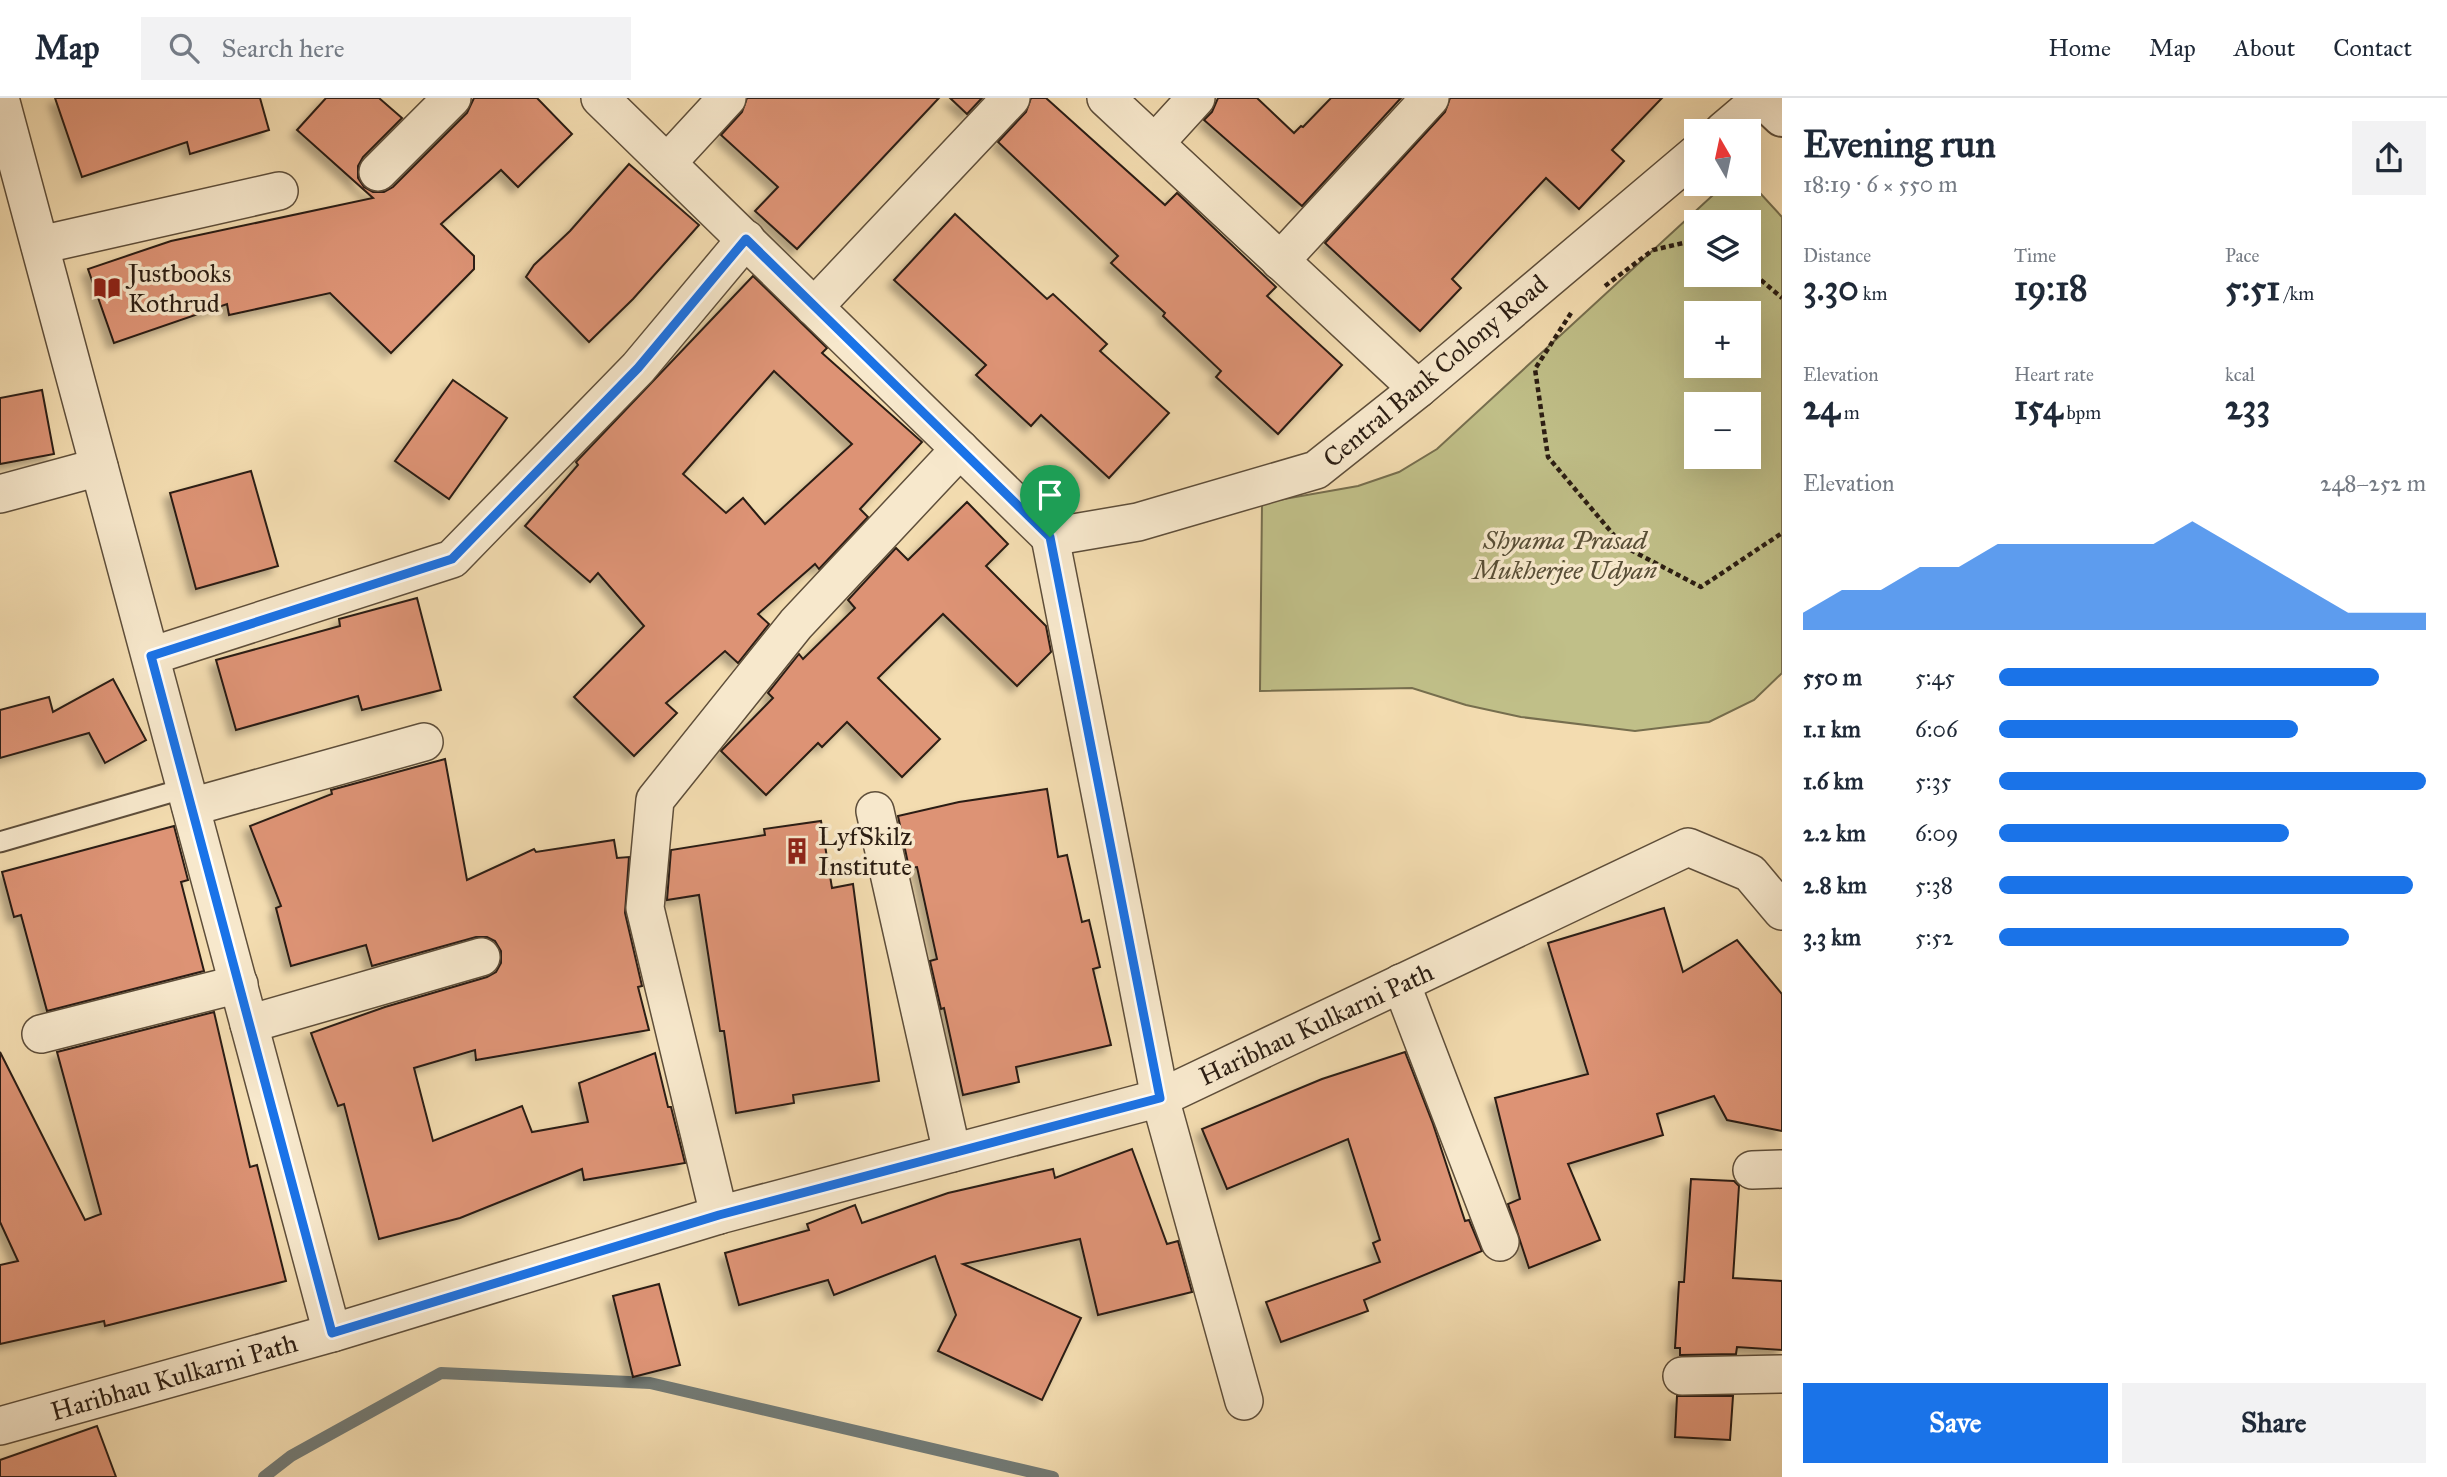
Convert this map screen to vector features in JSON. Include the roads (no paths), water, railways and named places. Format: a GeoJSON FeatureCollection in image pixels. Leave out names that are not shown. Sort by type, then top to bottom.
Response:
{"type":"FeatureCollection","features":[{"type":"Feature","properties":{"kind":"street"},"geometry":{"type":"LineString","coordinates":[[1,98],[6,142],[40,245],[332,1333]]}},
{"type":"Feature","properties":{"kind":"street"},"geometry":{"type":"LineString","coordinates":[[378,172],[452,98]]}},
{"type":"Feature","properties":{"kind":"street"},"geometry":{"type":"LineString","coordinates":[[600,98],[1050,537],[1160,1098],[1244,1401]]}},
{"type":"Feature","properties":{"kind":"street"},"geometry":{"type":"LineString","coordinates":[[667,163],[727,98]]}},
{"type":"Feature","properties":{"kind":"street"},"geometry":{"type":"LineString","coordinates":[[814,307],[1012,98]]}},
{"type":"Feature","properties":{"kind":"street"},"geometry":{"type":"LineString","coordinates":[[1106,98],[1418,389]]}},
{"type":"Feature","properties":{"kind":"street"},"geometry":{"type":"LineString","coordinates":[[1155,143],[1196,98]]}},
{"type":"Feature","properties":{"kind":"street"},"geometry":{"type":"LineString","coordinates":[[1280,261],[1430,98]]}},
{"type":"Feature","properties":{"kind":"street"},"geometry":{"type":"LineString","coordinates":[[1737,119],[1762,98],[1782,117]]}},
{"type":"Feature","properties":{"kind":"street","name":"Central Bank Colony Road"},"geometry":{"type":"LineString","coordinates":[[1050,537],[1138,522],[1316,470],[1418,389],[1684,164]]}},
{"type":"Feature","properties":{"kind":"street"},"geometry":{"type":"LineString","coordinates":[[40,245],[279,191]]}},
{"type":"Feature","properties":{"kind":"street"},"geometry":{"type":"LineString","coordinates":[[151,656],[452,559],[638,368],[746,239]]}},
{"type":"Feature","properties":{"kind":"street"},"geometry":{"type":"LineString","coordinates":[[719,1215],[645,908],[655,800],[796,624],[960,449]]}},
{"type":"Feature","properties":{"kind":"street"},"geometry":{"type":"LineString","coordinates":[[0,494],[100,467]]}},
{"type":"Feature","properties":{"kind":"street"},"geometry":{"type":"LineString","coordinates":[[188,798],[424,742]]}},
{"type":"Feature","properties":{"kind":"street"},"geometry":{"type":"LineString","coordinates":[[875,811],[952,1153]]}},
{"type":"Feature","properties":{"kind":"street","name":"Haribhau Kulkarni Path"},"geometry":{"type":"LineString","coordinates":[[0,1426],[332,1333],[719,1215],[1160,1098],[1688,847],[1750,873],[1782,911]]}},
{"type":"Feature","properties":{"kind":"street"},"geometry":{"type":"LineString","coordinates":[[249,1024],[481,957]]}},
{"type":"Feature","properties":{"kind":"street"},"geometry":{"type":"LineString","coordinates":[[1401,983],[1500,1242]]}},
{"type":"Feature","properties":{"kind":"street"},"geometry":{"type":"LineString","coordinates":[[41,1034],[239,984]]}},
{"type":"Feature","properties":{"kind":"street"},"geometry":{"type":"LineString","coordinates":[[1682,1376],[1782,1374]]}},
{"type":"Feature","properties":{"kind":"lane"},"geometry":{"type":"LineString","coordinates":[[0,842],[188,798]]}},
{"type":"Feature","properties":{"kind":"waterway"},"geometry":{"type":"LineString","coordinates":[[264,1477],[291,1456],[441,1373],[650,1383],[1053,1477]]}},
{"type":"Feature","properties":{"kind":"place","name":"Justbooks Kothrud"},"geometry":{"type":"Point","coordinates":[107,288]}},
{"type":"Feature","properties":{"kind":"place","name":"LyfSkilz Institute"},"geometry":{"type":"Point","coordinates":[797,851]}},
{"type":"Feature","properties":{"kind":"park label","name":"Shyama Prasad Mukherjee Udyan"},"geometry":{"type":"Point","coordinates":[1565,555]}}]}
